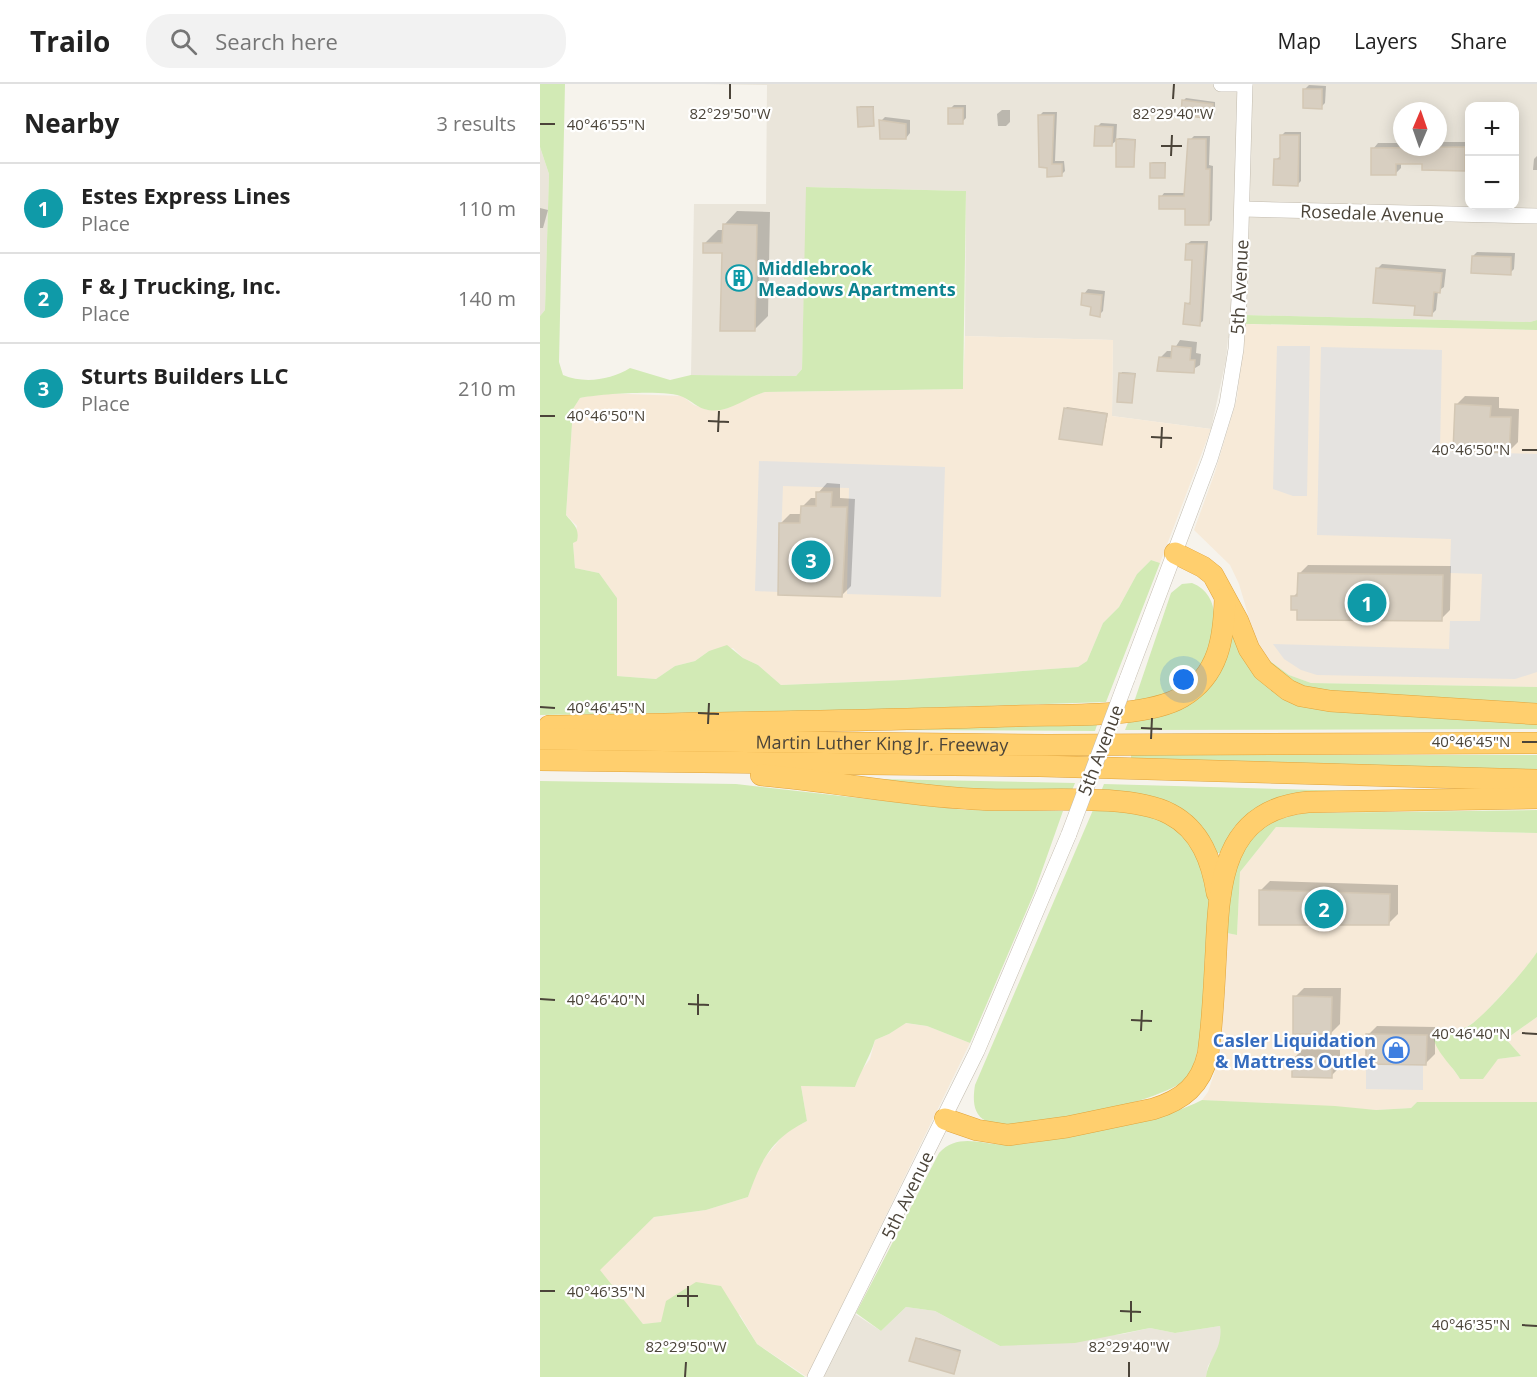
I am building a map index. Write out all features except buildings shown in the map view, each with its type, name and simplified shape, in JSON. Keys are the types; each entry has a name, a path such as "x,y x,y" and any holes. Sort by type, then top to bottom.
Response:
{"highway":[{"path":"1175,553 1209,571 1218,581 1259,665 1278,684 1301,696 1330,701 1537,714"},
{"path":"540,726 954,718 1146,709 1182,697 1207,674 1222,642 1225,598"},
{"name":"Martin Luther King Jr. Freeway","path":"540,740 1024,745 1537,743"},
{"name":"Martin Luther King Jr. Freeway","path":"540,760 1040,766 1537,780"},
{"path":"540,770 745,774 975,800 1142,804 1172,815 1197,838 1209,860 1218,900"},
{"path":"945,1119 993,1134 1023,1134 1153,1109 1168,1105 1190,1091 1202,1074 1210,1043 1218,900 1226,865 1236,841 1260,818 1287,805 1308,802 1537,798"}],"street":[{"path":"1221,84 1245,84"},
{"name":"5th Avenue","path":"815,1377 945,1119 1007,985 1069,834 1216,444 1227,404 1236,349 1245,84"},
{"name":"Rosedale Avenue","path":"1242,209 1537,216"}],"shaded area":[{"path":"703,84 1537,84 1537,320 1530,322 1246,315 1244,338 1228,338 1226,360 1211,429 1112,416 1113,340 965,336 966,191 807,187 802,369 796,376 691,375 694,204 766,204 767,85"},
{"path":"540,147 549,174 545,310 540,316"},
{"path":"1245,324 1537,330 1537,687 1311,683 1289,675 1270,661 1257,645 1239,584 1230,565 1194,530 1215,472 1237,398"},
{"path":"965,336 1113,340 1112,416 1211,429 1160,563 1151,560 1137,574 1119,607 1103,623 1087,661 1078,667 903,680 781,685 758,665 743,658 733,648 709,651 695,661 675,666 656,679 617,676 617,598 599,573 575,568 573,543 577,526 566,515 573,409 580,398 600,393 682,396 694,405 708,410 726,409 750,396 765,392 963,389"},
{"path":"1277,346 1310,346 1307,496 1293,496 1273,489"},
{"path":"1321,347 1442,350 1440,451 1537,454 1537,672 1515,679 1317,675 1301,670 1284,659 1273,644 1449,649 1450,621 1480,621 1482,574 1450,573 1451,539 1317,535"},
{"path":"759,461 945,467 941,597 847,594 849,488 783,486 779,592 755,591"},
{"path":"1276,827 1537,833 1537,952 1530,964 1480,1018 1465,1028 1435,1029 1439,1049 1460,1079 1486,1072 1498,1059 1521,1056 1506,1039 1537,1017 1537,1102 1417,1102 1411,1108 1376,1110 1202,1100 1208,1092 1220,1056 1227,933 1237,935 1240,872"},
{"path":"905,1023 927,1026 970,1043 807,1377 757,1344 740,1315 643,1324 599,1270 654,1217 706,1210 748,1197 759,1165 786,1132 807,1121 801,1086 855,1087 861,1071 870,1059 875,1040"},
{"path":"1366,1064 1423,1065 1423,1090 1366,1089"},
{"path":"843,1306 881,1331 906,1307 935,1311 1000,1346 1123,1334 1150,1328 1175,1333 1220,1326 1221,1337 1219,1348 1208,1366 1206,1377 807,1377"}],"green space":[{"path":"540,84 565,84 559,362 563,375 571,378 588,380 606,378 630,368 670,380 691,375 796,376 802,369 806,187 966,191 963,389 765,392 723,410 715,411 701,408 683,397 663,393 580,398 573,409 566,515 578,533 577,541 573,543 575,568 599,573 617,598 617,676 656,679 675,666 695,661 709,651 727,645 743,658 758,665 781,685 903,680 1078,667 1087,661 1103,623 1119,607 1137,574 1151,560 1160,563 1106,702 865,710 540,715 540,316 545,310 549,174 540,147"},
{"path":"1245,315 1530,322 1537,320 1537,330 1245,324"},
{"path":"1192,583 1209,597 1215,617 1212,640 1205,661 1191,677 1174,690 1134,702 1171,593 1182,584"},
{"path":"1231,631 1266,684 1537,721 1537,729 1125,730 1129,720 1174,709"},
{"path":"1270,661 1289,675 1311,683 1537,687 1537,708 1302,690 1265,663"},
{"path":"1099,719 1095,731 892,730"},
{"path":"1131,755 1537,755 1537,770 1131,758"},
{"path":"877,779 1075,783 1071,793 978,791"},
{"path":"540,781 736,784 965,810 1063,811 1034,893 970,1043 927,1026 906,1023 875,1040 855,1087 801,1086 807,1121 784,1135 769,1152 748,1197 706,1210 654,1217 600,1270 643,1324 661,1322 666,1301 696,1282 721,1286 757,1344 805,1377 540,1377"},
{"path":"1104,784 1387,792 1311,794 1221,853 1217,853 1209,839 1100,794"},
{"path":"1093,810 1136,814 1164,822 1187,837 1200,858 1205,873 1209,905 1203,1017 1194,1063 1184,1080 1171,1089 1120,1106 1055,1120 1001,1124 986,1121 976,1110 975,1085"},
{"path":"1537,810 1537,833 1276,827 1240,872 1237,935 1227,933 1231,890 1241,854 1250,839 1263,828 1282,819 1306,813"},
{"path":"1537,952 1537,1017 1506,1039 1521,1056 1498,1059 1483,1079 1460,1079 1438,1049 1433,1036 1434,1029 1459,1029 1474,1022 1504,992"},
{"path":"1202,1100 1376,1110 1411,1108 1417,1102 1537,1102 1537,1377 1206,1377 1220,1341 1220,1326 1175,1333 1150,1328 1075,1343 1000,1346 935,1311 906,1307 881,1331 856,1313 939,1153 946,1147 962,1141 1004,1145 1043,1141 1144,1121 1188,1107"}],"place":[{"name":"Middlebrook Meadows Apartments","path":"739,278"},
{"name":"Sturts Builders LLC","path":"811,560"},
{"name":"Estes Express Lines","path":"1367,603"},
{"name":"F & J Trucking, Inc.","path":"1324,909"},
{"name":"Casler Liquidation & Mattress Outlet","path":"1396,1050"}]}
